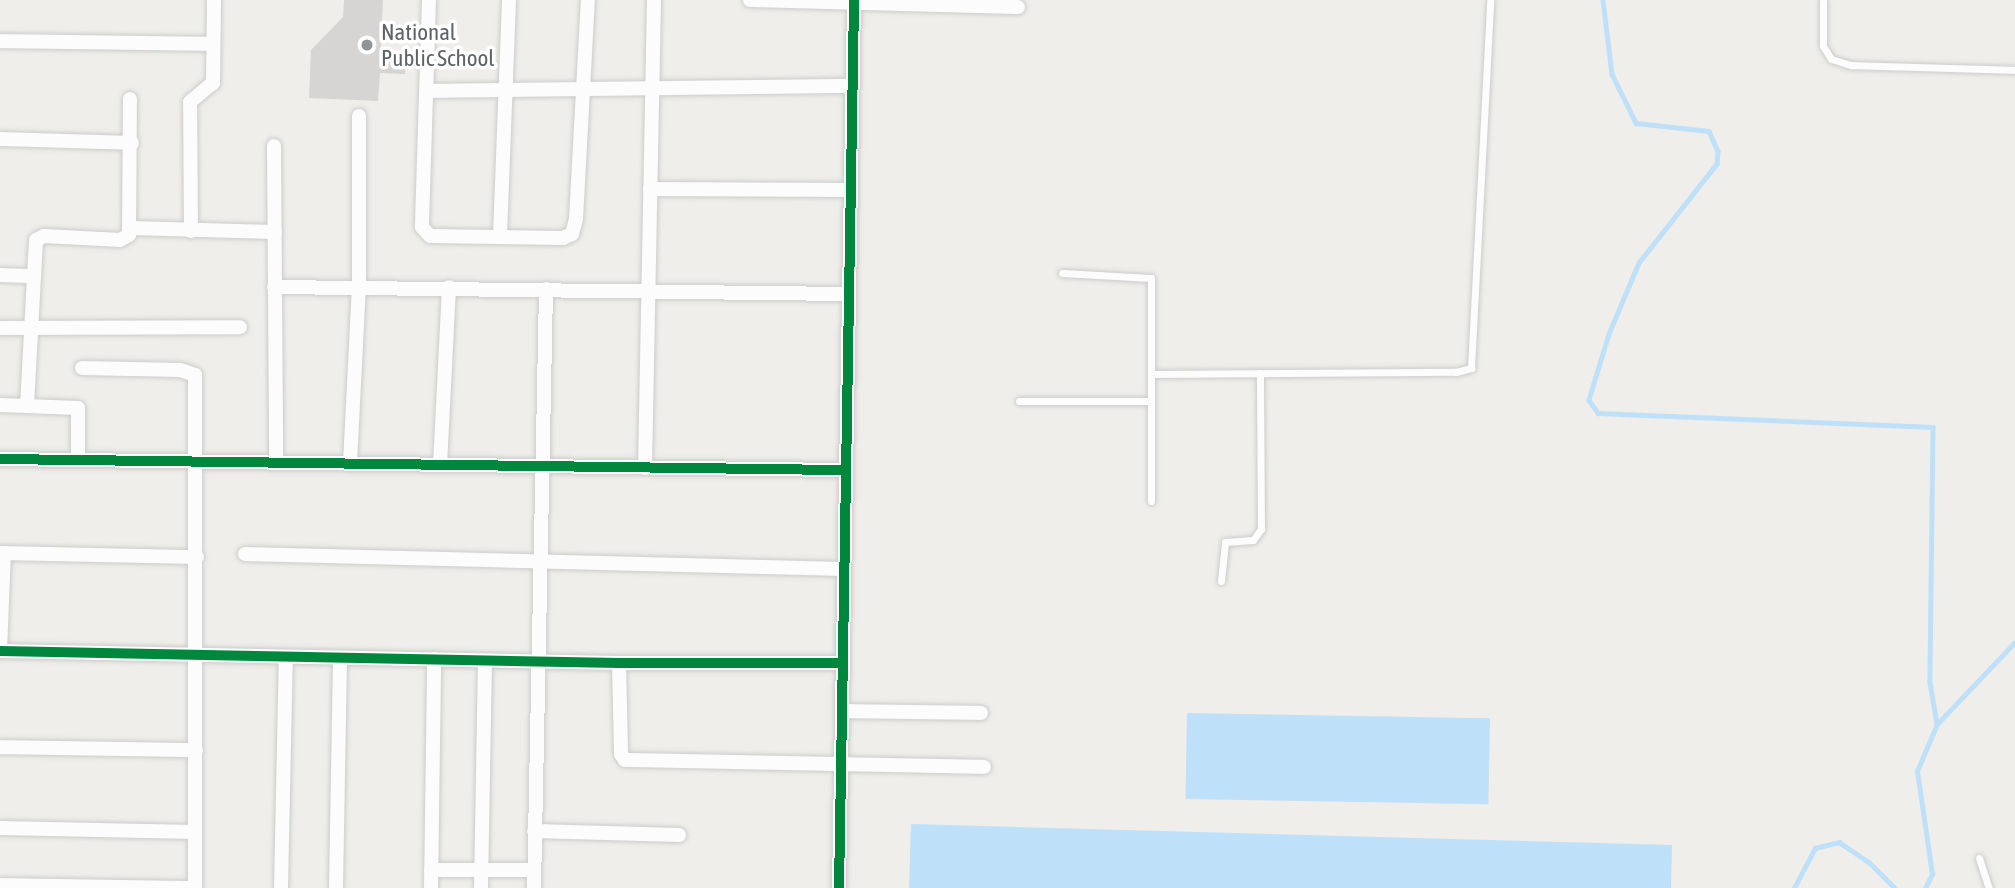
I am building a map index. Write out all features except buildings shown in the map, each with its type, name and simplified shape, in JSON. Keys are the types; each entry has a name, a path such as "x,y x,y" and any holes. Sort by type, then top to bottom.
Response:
{"street":[{"path":"191,231 190,102 196,93 212,87 214,0"},
{"path":"429,0 428,91 421,224 430,236 563,238 572,234 588,0"},
{"path":"499,235 509,0"},
{"path":"645,468 654,0"},
{"path":"750,0 1018,7"},
{"path":"839,888 854,2"},
{"path":"0,41 213,44"},
{"path":"428,91 651,91 852,86"},
{"path":"27,406 34,328 34,276 39,237 120,240 130,235 130,99"},
{"path":"350,463 359,286 359,116"},
{"path":"0,139 132,143"},
{"path":"274,146 275,463"},
{"path":"650,189 849,190"},
{"path":"130,228 275,232"},
{"path":"0,275 34,276"},
{"path":"274,287 449,287 848,294"},
{"path":"440,465 449,287"},
{"path":"534,888 541,466 547,289"},
{"path":"0,328 240,327"},
{"path":"0,885 195,888 195,375 191,372 82,368"},
{"path":"0,405 78,408 78,460"},
{"path":"0,459 845,470"},
{"path":"197,557 2,553 0,651 537,662 844,663"},
{"path":"244,554 844,569"},
{"path":"281,888 286,657"},
{"path":"336,888 340,658"},
{"path":"430,888 434,659"},
{"path":"481,888 485,661"},
{"path":"619,663 620,747 625,760 843,767 984,767"},
{"path":"843,711 981,713"},
{"path":"0,747 196,750"},
{"path":"0,828 195,832"},
{"path":"534,831 679,835"},
{"path":"431,870 534,870"}],"lane":[{"path":"1151,374 1456,372 1471,368 1490,0"},
{"path":"1823,0 1823,47 1831,59 1851,65 2015,70"},
{"path":"1062,273 1151,278 1151,501"},
{"path":"1221,581 1225,542 1253,540 1261,529 1260,373"},
{"path":"1019,401 1151,401"},
{"path":"1979,858 1989,888"}],"water":[{"path":"1187,713 1490,718 1488,804 1185,799"},
{"path":"911,824 1672,845 1671,888 909,888"}],"waterway":[{"path":"1603,0 1612,74 1636,123 1709,131 1718,151 1717,164 1639,263 1609,334 1589,400 1598,413 1933,427 1930,682 1937,724"},
{"path":"1925,888 1932,874 1917,771 1937,724 2015,642"},
{"path":"1794,888 1815,848 1839,842 1869,862 1895,888"}],"cycle path":[{"path":"839,888 854,0"},
{"path":"0,459 845,470"},
{"path":"0,651 619,663 843,663"}],"place":[{"name":"National Public School","path":"367,45"}]}
